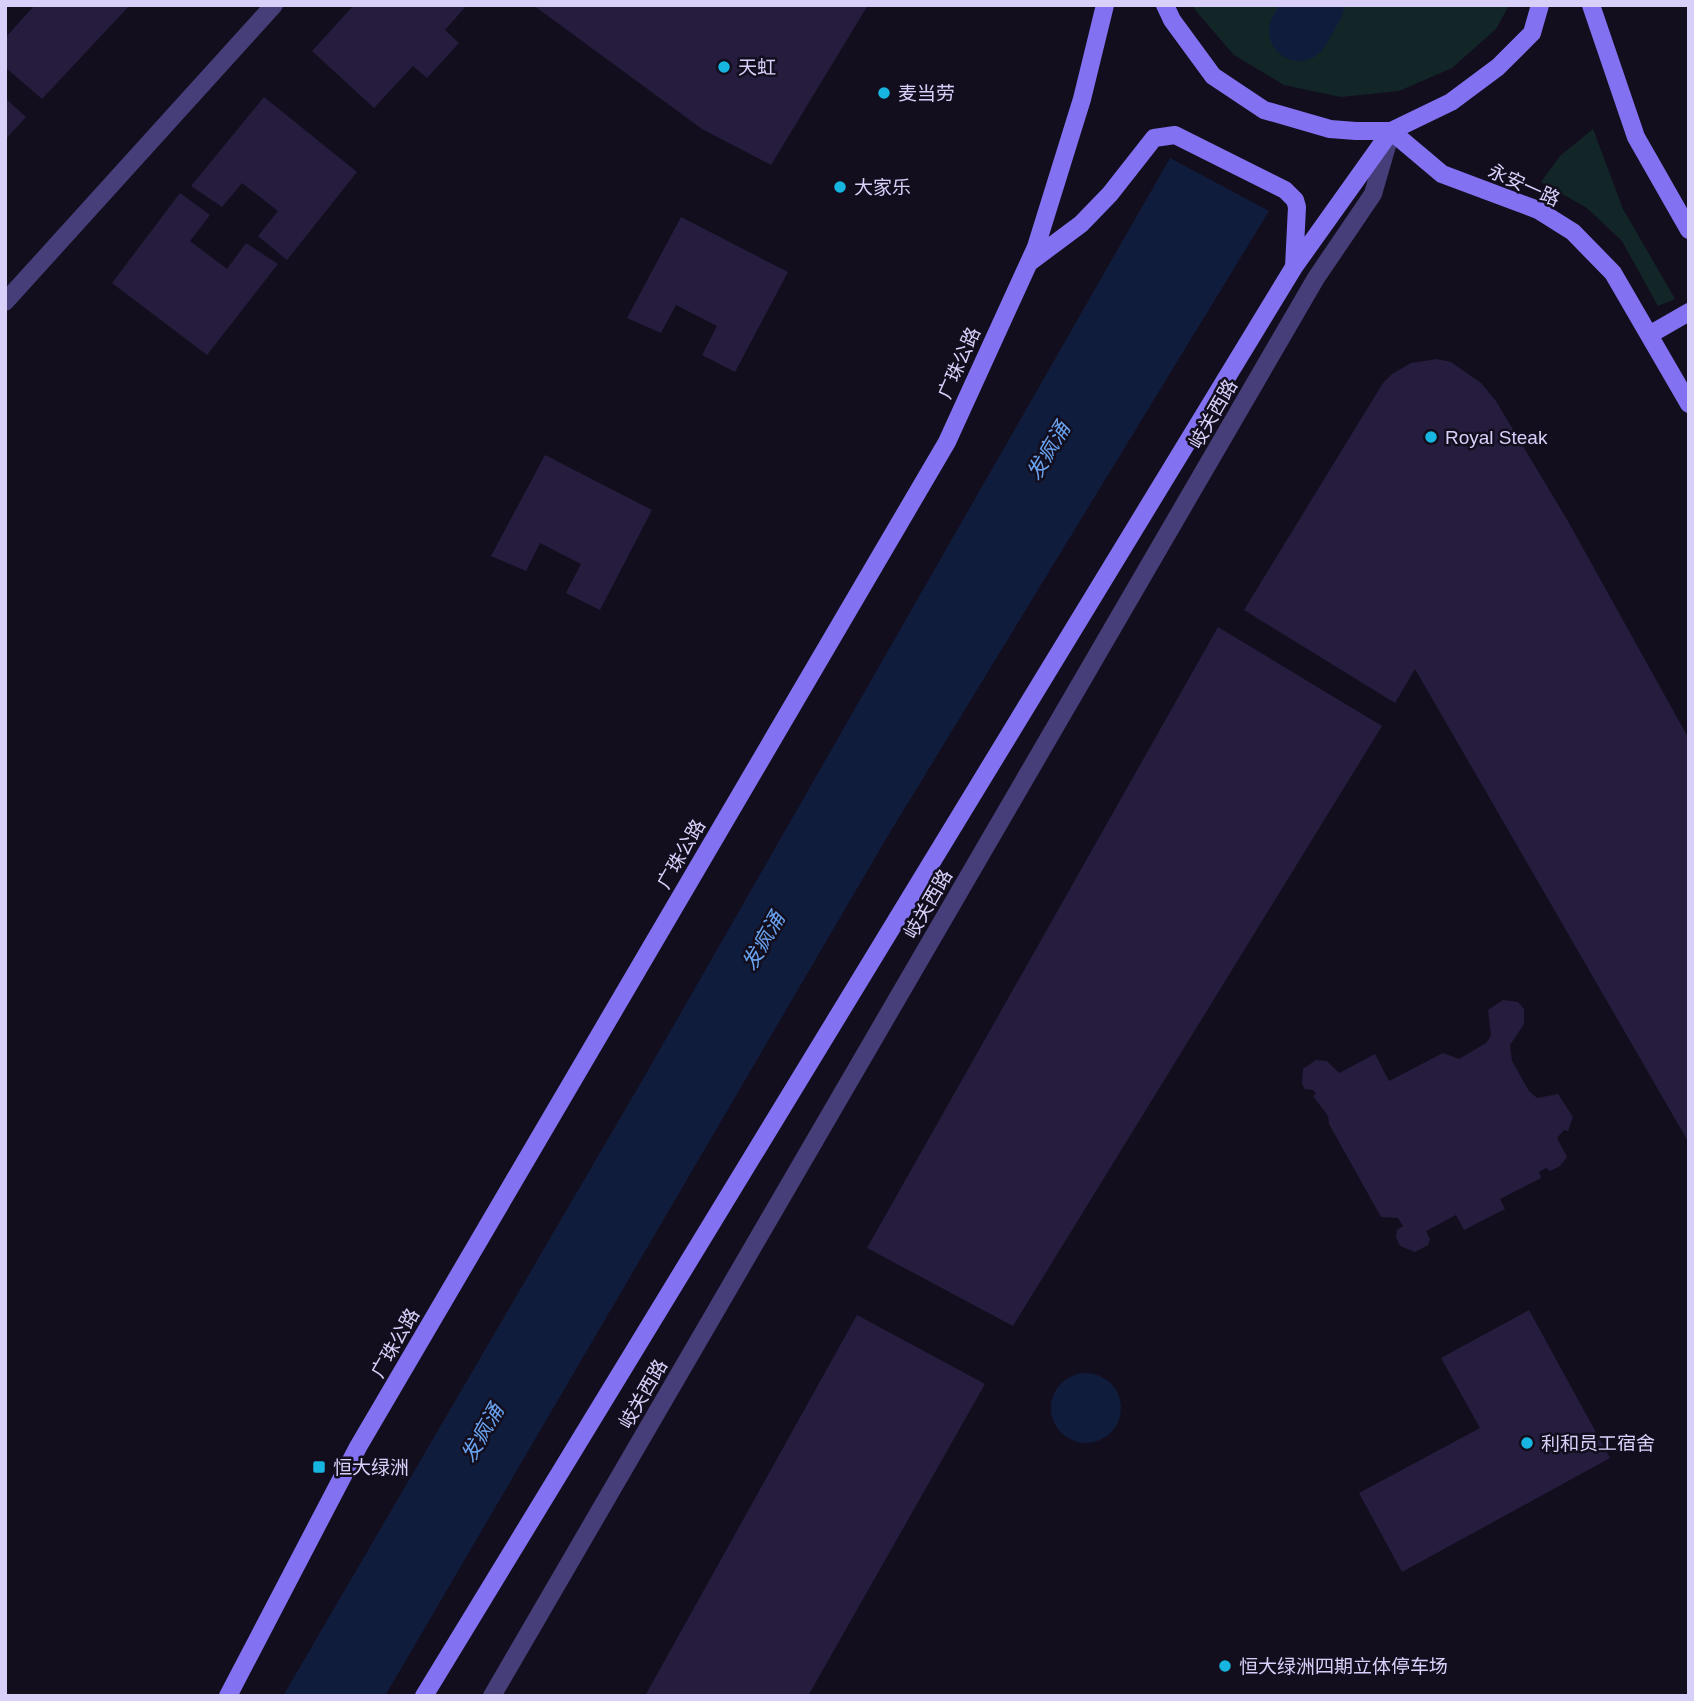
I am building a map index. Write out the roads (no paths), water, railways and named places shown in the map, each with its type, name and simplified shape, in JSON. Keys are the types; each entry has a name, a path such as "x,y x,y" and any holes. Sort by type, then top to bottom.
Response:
{"main road":[{"name":"广珠公路","path":"228,1696 358,1447 947,442 1035,247 1082,99 1105,5"},
{"path":"1165,5 1172,20 1213,76 1264,110 1330,129 1391,131 1451,102 1498,67 1532,33 1540,5"},
{"path":"1591,5 1636,137 1689,230"},
{"path":"424,1696 1294,267 1391,131"},
{"name":"永安一路","path":"1391,131 1442,174 1538,210 1573,232 1613,273 1689,404"},
{"path":"1028,263 1081,224 1110,194 1154,138 1175,135 1285,190 1295,200 1297,207 1294,267"},
{"path":"1649,335 1689,312"}],"street":[{"path":"5,302 274,5"},
{"name":"岐关西路","path":"492,1696 1316,278 1373,194 1391,131"}],"water":[{"name":"发疯涌","path":"1170,158 1269,211 886,839 385,1696 283,1696 643,1079"},
{"path":"1086,1373 1111,1383 1121,1408 1111,1433 1086,1443 1061,1433 1051,1408 1061,1383"}],"waterway":[{"path":"1299,31 1314,5"}],"place":[{"name":"天虹","path":"724,67"},
{"name":"麦当劳","path":"884,93"},
{"name":"大家乐","path":"840,187"},
{"name":"Royal Steak","path":"1431,437"},
{"name":"利和员工宿舍","path":"1527,1443"},
{"name":"恒大绿洲","path":"319,1467"},
{"name":"恒大绿洲四期立体停车场","path":"1225,1666"}]}
